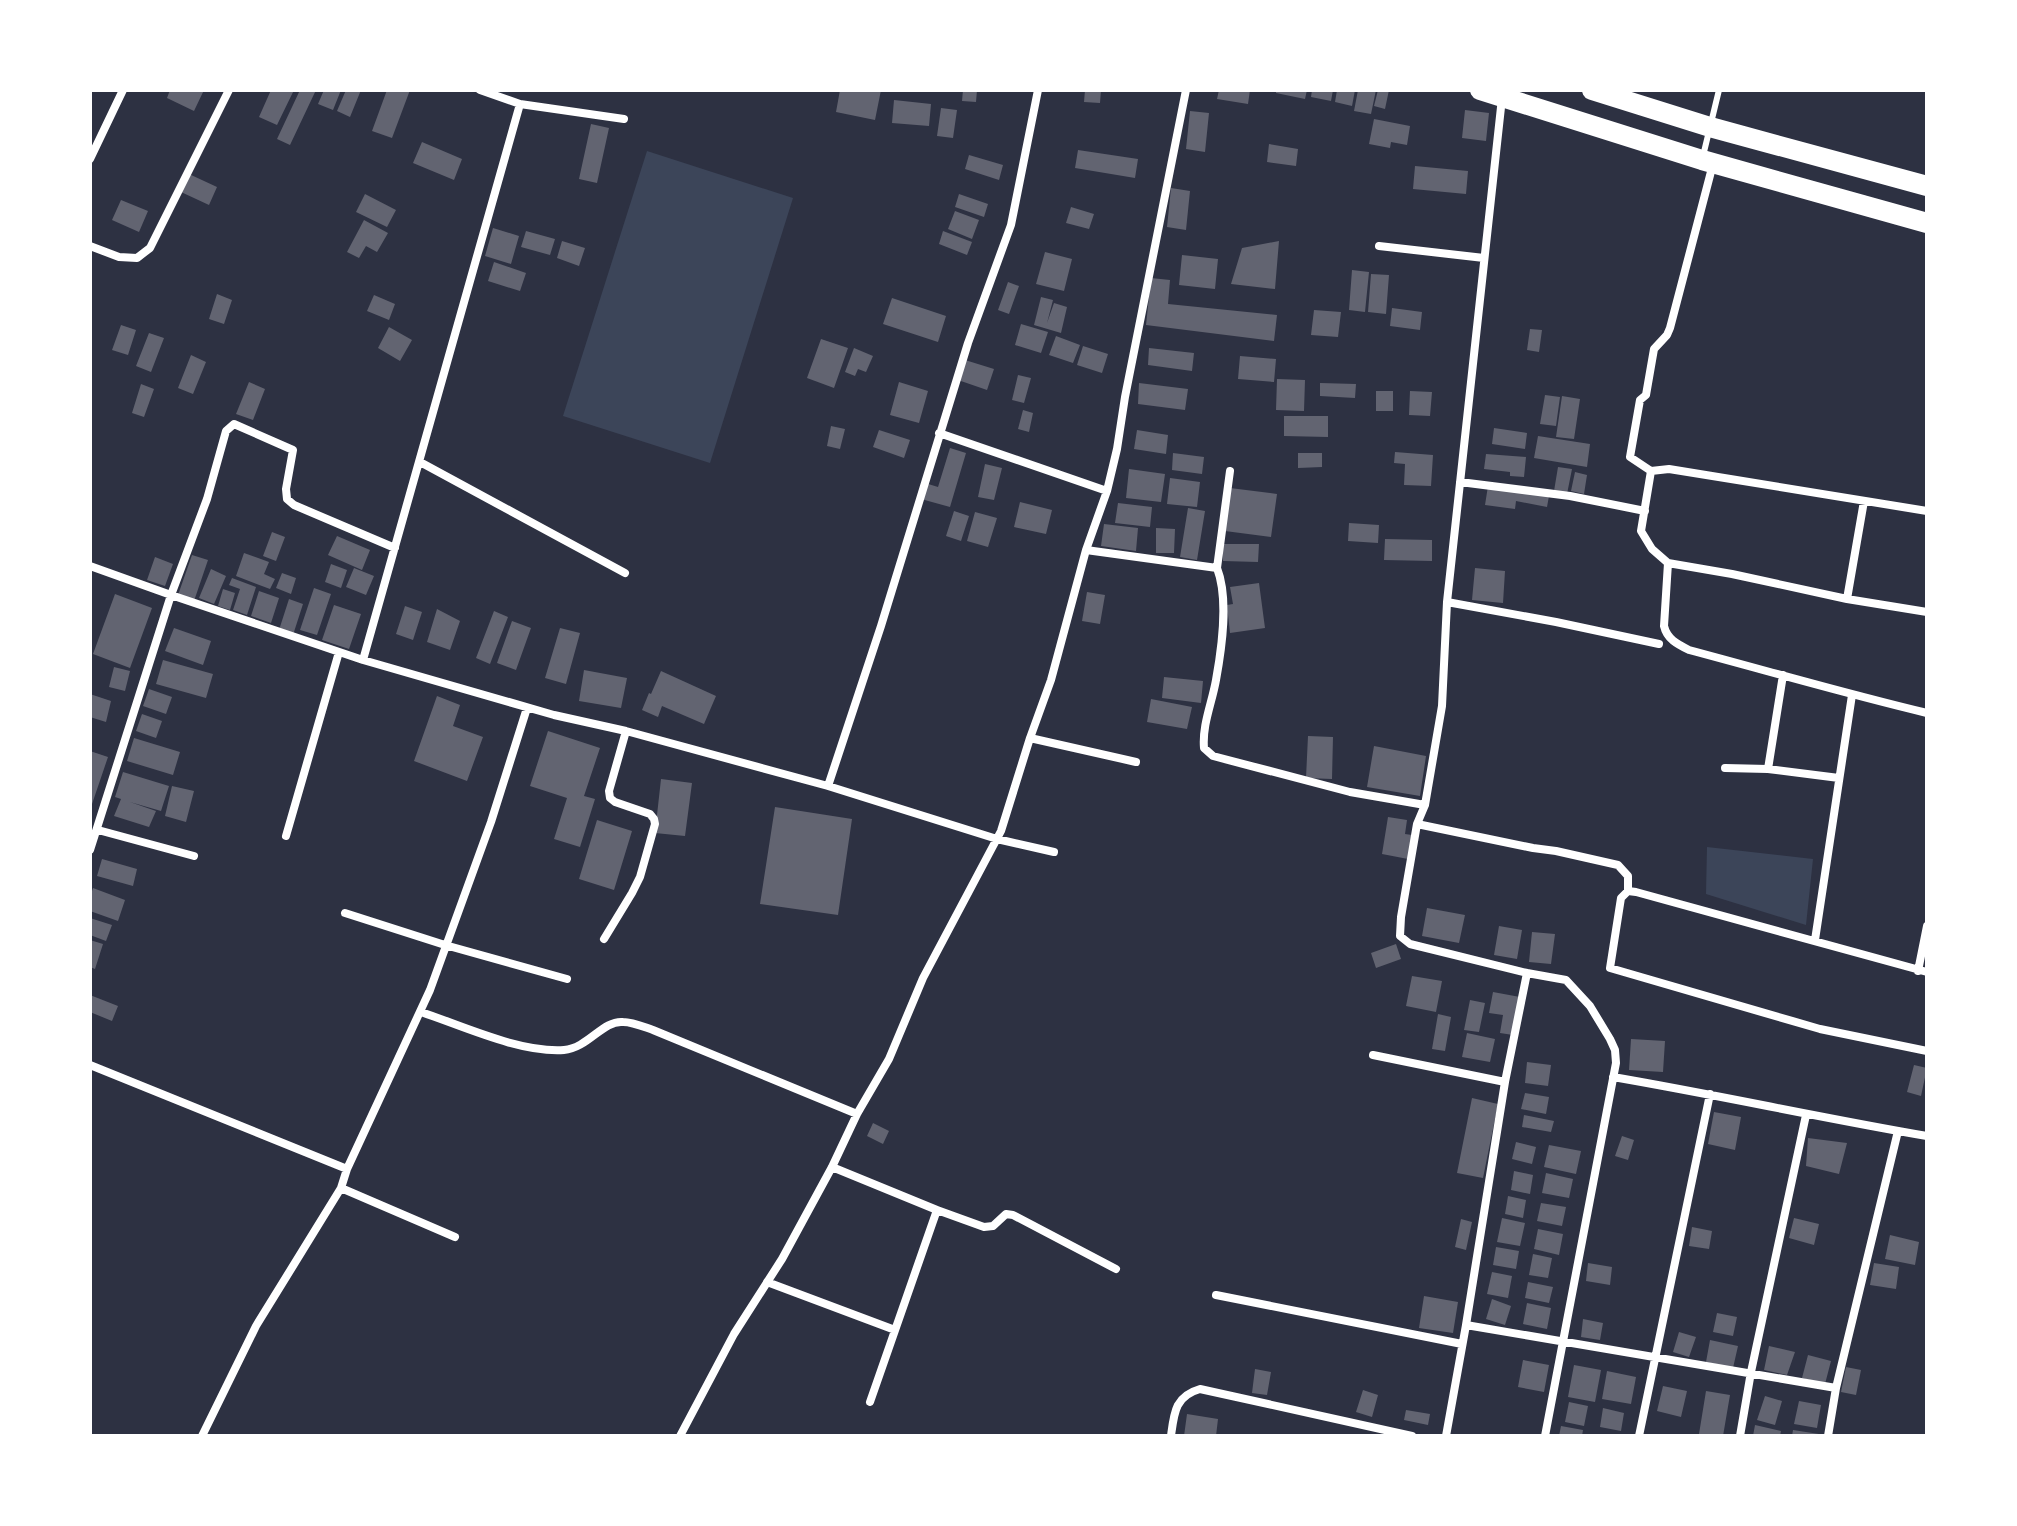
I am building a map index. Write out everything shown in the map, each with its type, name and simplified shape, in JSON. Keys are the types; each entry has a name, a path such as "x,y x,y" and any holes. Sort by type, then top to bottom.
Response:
{"highway":[{"path":"1480,90 1707,162 1927,223"},
{"path":"1592,90 1710,127 1927,186"}],"street":[{"path":"90,159 123,90"},
{"path":"90,246 119,257 137,258 150,248 229,90"},
{"path":"480,90 520,104 624,119"},
{"path":"828,786 886,611 968,343 1011,225 1038,90"},
{"path":"680,1436 734,1334 782,1259 889,1059 923,978 999,835 1009,809 1051,680 1086,550 1107,491 1186,90"},
{"path":"1502,97 1447,602 1442,706 1425,805 1417,824 1400,936 1410,944 1566,980 1590,1006 1615,1050 1616,1063 1545,1436"},
{"path":"363,660 520,104"},
{"path":"1707,162 1670,328 1654,349 1646,395 1640,400 1630,457 1651,471 1669,469 1927,511"},
{"path":"1379,246 1484,258"},
{"path":"90,850 171,595 207,499 226,431 234,424 293,450 287,499 294,505 395,548"},
{"path":"939,433 1107,491"},
{"path":"420,462 625,573"},
{"path":"1230,471 1217,568 1224,594 1221,640 1216,680 1203,736 1204,748 1213,756 1329,787 1425,805"},
{"path":"1651,471 1641,531 1652,549 1668,563 1927,612"},
{"path":"1460,482 1570,496 1645,511"},
{"path":"1847,599 1864,501"},
{"path":"1086,550 1217,568"},
{"path":"1668,563 1664,626 1666,634 1677,644 1689,650 1852,695 1927,713"},
{"path":"90,566 363,660 527,708 626,731 828,786 1054,852"},
{"path":"1447,602 1659,644"},
{"path":"286,836 339,652"},
{"path":"1768,769 1783,675"},
{"path":"1815,940 1852,695"},
{"path":"202,1436 256,1326 341,1188 347,1169 421,1012 491,822 527,708"},
{"path":"604,939 640,877 655,824 650,814 610,798 609,791 626,731"},
{"path":"1030,738 1136,762"},
{"path":"1725,768 1768,769 1839,778"},
{"path":"1417,824 1618,865 1628,876 1628,891 1621,898 1610,968 1820,1029 1927,1051"},
{"path":"98,830 194,856"},
{"path":"1628,891 1922,971 1927,926"},
{"path":"345,913 567,979"},
{"path":"1446,1436 1505,1082 1527,973"},
{"path":"421,1012 518,1045 549,1050 567,1050 583,1045 603,1029 621,1021 653,1030 857,1114"},
{"path":"1373,1055 1505,1082"},
{"path":"90,1065 347,1169"},
{"path":"1613,1077 1927,1136"},
{"path":"1639,1436 1710,1094"},
{"path":"1740,1436 1806,1115"},
{"path":"1828,1436 1836,1388 1898,1131"},
{"path":"832,1167 984,1227 993,1226 1006,1214 1013,1215 1116,1269"},
{"path":"341,1188 455,1237"},
{"path":"870,1402 937,1210"},
{"path":"767,1282 895,1330"},
{"path":"1216,1295 1462,1344"},
{"path":"1466,1325 1836,1388"},
{"path":"1171,1436 1178,1403 1188,1392 1200,1389 1412,1436"}],"lane":[{"path":"1707,162 1710,127 1719,90"}],"shaded area":[{"path":"647,151 793,198 710,463 563,416"},
{"path":"1707,847 1813,859 1806,925 1706,894"}],"building":[{"path":"170,90 204,90 194,111 167,98"},
{"path":"271,90 294,90 277,125 259,117"},
{"path":"300,90 316,90 290,145 277,139"},
{"path":"324,90 341,90 333,110 318,104"},
{"path":"346,90 361,90 350,117 337,111"},
{"path":"387,90 410,90 392,138 372,131"},
{"path":"840,90 881,90 875,120 836,112"},
{"path":"963,90 977,90 976,102 962,101"},
{"path":"1085,90 1101,90 1100,103 1084,102"},
{"path":"1219,90 1250,90 1248,104 1217,99"},
{"path":"1276,90 1307,90 1305,99 1276,93"},
{"path":"1312,90 1333,90 1331,101 1311,97"},
{"path":"1337,90 1355,90 1352,106 1335,102"},
{"path":"1358,90 1376,90 1371,114 1354,111"},
{"path":"1378,90 1389,90 1385,109 1374,106"},
{"path":"894,100 931,104 929,126 892,123"},
{"path":"941,108 957,110 953,138 937,136"},
{"path":"1465,110 1489,113 1486,141 1462,138"},
{"path":"1190,111 1209,113 1205,152 1186,149"},
{"path":"1374,119 1410,126 1407,145 1391,142 1390,148 1369,144"},
{"path":"591,124 609,128 597,183 579,179"},
{"path":"422,142 462,159 454,180 413,163"},
{"path":"1269,144 1298,149 1296,166 1267,162"},
{"path":"1078,150 1138,159 1135,178 1075,168"},
{"path":"969,155 1003,165 999,180 965,169"},
{"path":"1415,166 1468,171 1466,194 1413,189"},
{"path":"189,174 217,187 209,205 181,192"},
{"path":"1171,188 1190,191 1186,230 1167,227"},
{"path":"365,194 396,210 387,227 356,212"},
{"path":"959,194 988,204 984,217 955,207"},
{"path":"121,200 148,211 139,232 112,220"},
{"path":"1071,207 1094,214 1089,229 1066,223"},
{"path":"955,211 979,220 972,239 948,229"},
{"path":"364,220 388,233 377,252 366,246 359,258 347,252"},
{"path":"493,228 519,236 511,264 485,256"},
{"path":"526,231 555,239 550,255 521,247"},
{"path":"943,231 972,242 967,255 939,244"},
{"path":"562,241 585,248 579,266 557,258"},
{"path":"1279,241 1275,289 1231,284 1242,248"},
{"path":"1045,252 1072,259 1064,291 1036,284"},
{"path":"1182,255 1218,259 1215,289 1179,285"},
{"path":"494,262 526,273 520,291 488,281"},
{"path":"1352,270 1369,272 1365,312 1349,310"},
{"path":"1371,274 1389,275 1386,314 1368,312"},
{"path":"1151,278 1170,280 1168,304 1277,315 1274,341 1146,325"},
{"path":"1008,282 1019,286 1009,314 998,310"},
{"path":"217,294 232,300 224,324 209,319"},
{"path":"374,295 395,304 389,320 367,311"},
{"path":"1041,297 1053,300 1047,323 1054,303 1067,307 1061,333 1034,325"},
{"path":"892,298 946,316 938,342 883,324"},
{"path":"1392,308 1422,312 1420,330 1390,326"},
{"path":"1314,310 1341,312 1338,337 1311,335"},
{"path":"1021,324 1048,332 1041,353 1015,345"},
{"path":"121,325 136,330 128,355 112,350"},
{"path":"389,327 412,340 400,361 378,348"},
{"path":"1530,329 1542,330 1539,352 1527,350"},
{"path":"149,333 164,338 151,372 136,366"},
{"path":"1056,336 1080,345 1073,363 1049,355"},
{"path":"821,339 848,348 834,388 807,378"},
{"path":"1083,346 1108,354 1102,373 1077,365"},
{"path":"854,348 873,356 866,372 858,369 855,376 845,372"},
{"path":"1149,348 1194,353 1192,371 1148,365"},
{"path":"191,355 206,362 193,394 178,388"},
{"path":"1240,356 1276,359 1274,382 1238,379"},
{"path":"965,360 994,369 987,390 958,380"},
{"path":"1018,375 1031,378 1024,403 1012,400"},
{"path":"1277,379 1305,380 1304,411 1276,410"},
{"path":"249,382 265,389 253,420 236,414"},
{"path":"899,382 928,391 919,423 890,415"},
{"path":"1139,383 1188,389 1185,410 1138,404"},
{"path":"1320,383 1356,384 1355,398 1320,396"},
{"path":"141,384 154,389 144,417 132,413"},
{"path":"1376,391 1393,391 1393,411 1376,411"},
{"path":"1410,391 1432,392 1430,416 1409,415"},
{"path":"1545,395 1560,397 1556,426 1540,424"},
{"path":"1562,396 1580,399 1574,439 1556,437"},
{"path":"1023,410 1033,413 1029,432 1018,429"},
{"path":"1284,416 1328,416 1328,437 1284,436"},
{"path":"831,426 845,429 840,449 827,446"},
{"path":"1494,428 1527,433 1525,449 1492,444"},
{"path":"879,430 910,440 904,458 873,447"},
{"path":"1137,430 1168,435 1166,454 1134,449"},
{"path":"1538,436 1590,444 1587,467 1534,458"},
{"path":"950,448 966,453 950,507 921,499 925,483 938,487"},
{"path":"1395,452 1433,455 1431,486 1404,485 1405,464 1394,463"},
{"path":"1173,453 1204,457 1202,474 1172,470"},
{"path":"1298,453 1322,453 1322,467 1298,468"},
{"path":"1486,454 1526,457 1524,477 1484,469"},
{"path":"985,464 1002,468 994,500 978,497"},
{"path":"1558,467 1572,469 1567,494 1554,491"},
{"path":"1129,469 1165,474 1161,502 1126,498"},
{"path":"1575,472 1587,475 1584,494 1571,491"},
{"path":"1170,478 1200,482 1197,507 1167,504"},
{"path":"1488,486 1549,496 1547,507 1516,501 1515,509 1485,505"},
{"path":"1230,488 1277,494 1271,537 1225,531"},
{"path":"1020,502 1052,510 1046,534 1014,527"},
{"path":"1118,503 1152,507 1150,527 1115,523"},
{"path":"1188,508 1205,511 1197,560 1180,557"},
{"path":"954,511 969,516 961,541 946,536"},
{"path":"975,512 997,518 988,547 967,541"},
{"path":"1349,523 1379,525 1378,543 1348,541"},
{"path":"1104,524 1138,528 1136,551 1101,546"},
{"path":"1156,528 1175,529 1174,553 1156,553"},
{"path":"272,532 285,537 276,561 263,556"},
{"path":"337,536 370,550 362,570 328,555"},
{"path":"1385,539 1432,540 1432,561 1384,560"},
{"path":"1223,544 1259,544 1258,562 1223,561"},
{"path":"244,553 269,562 264,574 275,579 270,589 236,576"},
{"path":"192,555 208,560 194,601 178,595"},
{"path":"155,557 173,564 165,586 147,580"},
{"path":"331,564 347,570 341,588 325,582"},
{"path":"354,568 374,576 366,595 346,587"},
{"path":"1475,568 1505,571 1503,603 1472,600"},
{"path":"211,569 226,576 214,604 199,598"},
{"path":"282,573 296,578 291,594 276,588"},
{"path":"232,578 256,587 247,615 233,610 240,589 229,585"},
{"path":"1259,583 1265,628 1230,633 1227,605 1233,604 1230,587"},
{"path":"314,588 331,594 317,635 300,630"},
{"path":"223,589 235,593 230,610 218,606"},
{"path":"259,591 279,598 271,623 251,616"},
{"path":"1087,592 1105,595 1100,624 1082,621"},
{"path":"115,594 152,608 130,668 93,654"},
{"path":"289,599 303,604 293,635 279,630"},
{"path":"334,605 361,614 349,649 322,640"},
{"path":"405,606 422,612 413,640 396,634"},
{"path":"437,609 460,621 450,650 427,642"},
{"path":"494,611 508,617 490,664 476,658"},
{"path":"512,621 531,628 516,670 497,663"},
{"path":"174,628 211,641 203,665 165,651"},
{"path":"560,628 580,633 566,684 545,678"},
{"path":"163,660 213,674 206,698 156,684"},
{"path":"114,667 130,671 125,691 109,687"},
{"path":"584,670 627,678 621,708 579,701"},
{"path":"661,671 716,696 704,724 662,706 658,717 642,710"},
{"path":"1164,677 1203,681 1201,703 1162,698"},
{"path":"149,689 172,697 166,714 143,706"},
{"path":"90,694 111,701 106,722 90,717"},
{"path":"437,696 460,705 453,726 483,737 467,781 414,761"},
{"path":"1151,699 1192,707 1187,729 1147,722"},
{"path":"142,714 162,721 156,738 136,731"},
{"path":"548,731 600,748 584,796 595,799 580,847 554,839 567,798 530,786"},
{"path":"1308,736 1333,737 1332,779 1306,778"},
{"path":"134,738 180,752 173,775 127,761"},
{"path":"1374,746 1426,756 1420,796 1367,787"},
{"path":"90,751 108,757 91,807 90,807"},
{"path":"123,772 169,786 161,811 130,802 156,811 149,827 114,816 121,799 115,797"},
{"path":"661,779 692,783 685,836 655,833"},
{"path":"172,786 194,791 186,822 165,816"},
{"path":"775,807 852,819 838,915 760,904"},
{"path":"1388,817 1407,820 1405,834 1412,835 1408,859 1382,854"},
{"path":"597,820 632,831 614,890 579,879"},
{"path":"102,859 137,869 133,886 97,876"},
{"path":"93,888 125,900 118,921 90,911"},
{"path":"1427,908 1465,915 1459,943 1422,936"},
{"path":"90,918 112,925 106,941 90,935"},
{"path":"1499,926 1522,930 1517,959 1494,955"},
{"path":"1532,932 1555,934 1551,964 1529,962"},
{"path":"90,940 103,944 95,969 90,967"},
{"path":"1396,944 1401,959 1376,968 1371,953"},
{"path":"1412,976 1442,981 1436,1012 1406,1006"},
{"path":"1493,992 1520,997 1513,1035 1500,1033 1503,1015 1489,1013"},
{"path":"90,995 118,1006 112,1021 90,1012"},
{"path":"1470,1000 1485,1003 1479,1032 1464,1030"},
{"path":"1438,1014 1451,1017 1445,1051 1432,1049"},
{"path":"1467,1033 1495,1039 1490,1062 1462,1057"},
{"path":"1631,1039 1665,1041 1663,1072 1629,1070"},
{"path":"1527,1062 1551,1065 1548,1086 1525,1083"},
{"path":"1914,1065 1927,1068 1921,1096 1907,1092"},
{"path":"1525,1093 1549,1097 1546,1114 1521,1109"},
{"path":"1472,1098 1498,1104 1483,1178 1457,1173"},
{"path":"1714,1112 1741,1117 1735,1150 1708,1144"},
{"path":"1524,1115 1554,1121 1551,1132 1522,1127"},
{"path":"873,1123 889,1131 883,1144 867,1136"},
{"path":"1622,1136 1634,1140 1628,1160 1615,1156"},
{"path":"1808,1138 1847,1143 1839,1174 1806,1166"},
{"path":"1516,1142 1536,1147 1532,1164 1512,1159"},
{"path":"1549,1145 1581,1151 1576,1174 1544,1167"},
{"path":"1514,1171 1533,1175 1530,1194 1511,1190"},
{"path":"1546,1173 1573,1179 1569,1198 1542,1193"},
{"path":"1508,1196 1526,1200 1523,1218 1505,1214"},
{"path":"1541,1203 1566,1207 1562,1226 1537,1221"},
{"path":"1502,1218 1525,1223 1520,1246 1497,1242"},
{"path":"1794,1218 1819,1224 1814,1245 1789,1238"},
{"path":"1461,1219 1472,1222 1466,1250 1455,1247"},
{"path":"1692,1227 1712,1231 1709,1249 1689,1246"},
{"path":"1538,1229 1563,1234 1559,1255 1534,1249"},
{"path":"1890,1235 1919,1242 1915,1265 1885,1259"},
{"path":"1496,1247 1519,1251 1516,1269 1493,1265"},
{"path":"1533,1254 1552,1258 1548,1278 1529,1275"},
{"path":"1588,1263 1612,1267 1610,1285 1586,1281"},
{"path":"1874,1263 1899,1267 1896,1289 1870,1285"},
{"path":"1492,1272 1512,1276 1508,1298 1487,1294"},
{"path":"1528,1282 1553,1287 1549,1303 1525,1298"},
{"path":"1424,1296 1458,1302 1453,1333 1419,1328"},
{"path":"1492,1299 1511,1306 1505,1325 1486,1319"},
{"path":"1527,1303 1551,1308 1547,1329 1523,1324"},
{"path":"1717,1313 1737,1317 1733,1336 1713,1332"},
{"path":"1583,1319 1603,1323 1600,1340 1581,1337"},
{"path":"1679,1332 1696,1337 1689,1357 1673,1352"},
{"path":"1710,1340 1738,1346 1733,1368 1706,1362"},
{"path":"1769,1346 1795,1352 1787,1375 1764,1370"},
{"path":"1808,1355 1831,1361 1825,1384 1802,1378"},
{"path":"1523,1360 1549,1365 1544,1392 1518,1387"},
{"path":"1574,1365 1601,1370 1595,1402 1568,1397"},
{"path":"1846,1367 1861,1370 1856,1395 1841,1392"},
{"path":"1255,1369 1271,1372 1267,1395 1252,1393"},
{"path":"1607,1371 1636,1377 1631,1404 1602,1399"},
{"path":"1663,1386 1687,1391 1681,1417 1657,1411"},
{"path":"1363,1390 1378,1395 1372,1417 1356,1412"},
{"path":"1706,1391 1730,1395 1723,1436 1699,1434"},
{"path":"1765,1396 1782,1401 1775,1425 1757,1420"},
{"path":"1799,1401 1821,1405 1817,1428 1794,1424"},
{"path":"1569,1402 1588,1406 1584,1426 1565,1422"},
{"path":"1603,1408 1624,1413 1621,1431 1600,1427"},
{"path":"1406,1410 1430,1414 1428,1425 1404,1420"},
{"path":"1187,1414 1218,1419 1216,1436 1184,1436"},
{"path":"1755,1425 1781,1431 1780,1436 1753,1436"},
{"path":"1561,1426 1583,1430 1582,1436 1559,1436"},
{"path":"1793,1430 1819,1434 1819,1436 1792,1436"}]}
